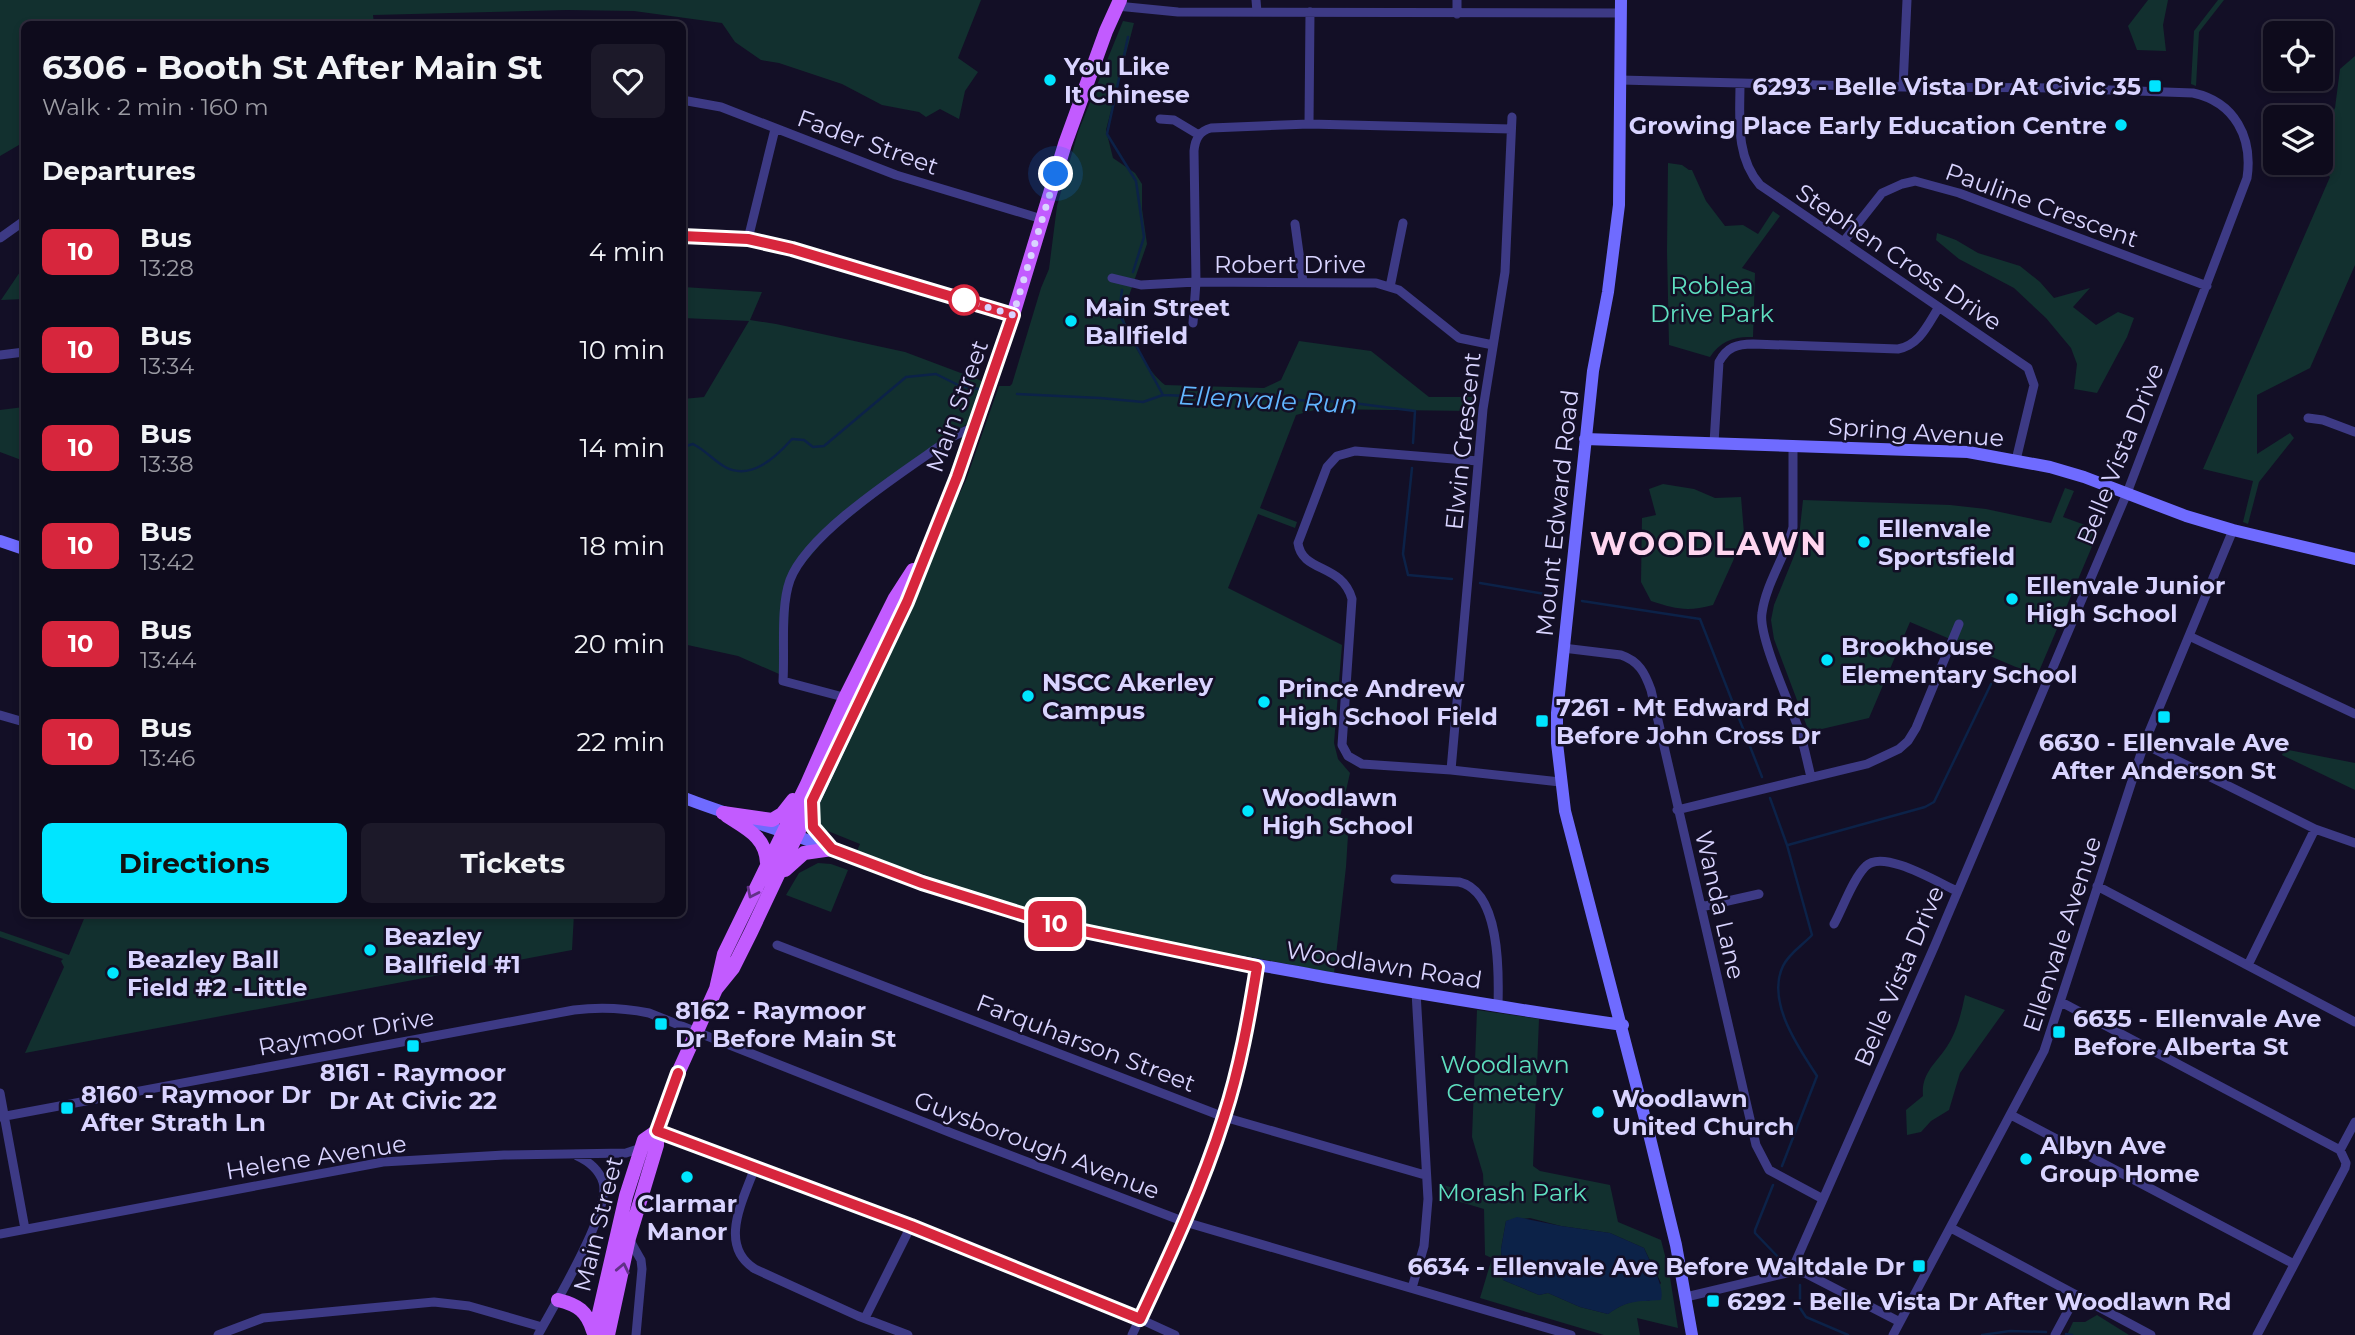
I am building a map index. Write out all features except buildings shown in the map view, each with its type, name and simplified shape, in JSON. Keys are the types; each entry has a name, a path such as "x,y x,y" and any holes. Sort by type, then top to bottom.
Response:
{"main road":[{"name":"Main Street","path":"599,1335 657,1145 657,1131 716,989 723,954 766,863 812,801 895,598 927,548 975,426 1080,102 1119,3"},
{"name":"Main Street","path":"716,989 733,968 777,878 807,784 852,700"},
{"path":"723,813 772,820 782,814 807,784"},
{"path":"812,801 813,827 832,849"},
{"path":"723,813 759,839 765,849 766,863"},
{"path":"777,878 804,853 832,849"},
{"name":"Main Street","path":"599,1335 626,1196 644,1140 657,1131"},
{"path":"558,1300 572,1303 583,1310 599,1335"}],"street":[{"path":"1256,0 1257,12"},
{"path":"1457,0 1457,14"},
{"path":"1903,87 1907,0"},
{"path":"1119,3 1178,12 1457,14 1621,7"},
{"name":"Mount Edward Road","path":"1621,7 1620,172 1616,238 1593,371 1557,713 1560,782 1565,811 1623,1025"},
{"path":"1309,124 1310,12"},
{"name":"Belle Vista Drive","path":"1620,80 2193,93 2213,101 2236,120 2247,144 2247,178 2127,493 1791,1272"},
{"name":"Stephen Cross Drive","path":"1740,83 1740,142 1743,156 1752,176 1770,194 2020,362 2031,373 2034,385 2016,460"},
{"name":"Fader Street","path":"686,101 721,107 896,175 1042,219"},
{"name":"Elwin Crescent","path":"1451,770 1483,409 1506,272 1512,117"},
{"path":"1160,119 1174,120 1199,135"},
{"path":"1193,323 1196,282 1194,152 1199,135 1211,128 1309,124 1511,128"},
{"path":"748,239 775,129"},
{"name":"Pauline Crescent","path":"1844,242 1882,193 1915,181 1939,186 2207,286"},
{"path":"0,238 21,223"},
{"path":"1390,286 1403,223"},
{"path":"1295,224 1303,282"},
{"path":"686,236 748,239 845,264 1013,315"},
{"name":"Robert Drive","path":"1112,278 1141,285 1196,282 1371,282 1390,286 1417,303 1459,338 1493,345"},
{"path":"1714,443 1719,362 1732,346 1753,344 1907,348 1921,336 1939,307"},
{"path":"0,355 21,352"},
{"path":"2308,418 2355,432"},
{"path":"852,700 783,681 790,579 809,551 839,520 954,436 975,426"},
{"name":"Spring Avenue","path":"1585,439 1947,450 2016,460 2084,477 2186,516 2233,530 2355,559"},
{"path":"1794,445 1793,527 1766,597 1761,619 1765,638 1800,733 1811,777"},
{"path":"1478,461 1355,451 1342,454 1327,467 1298,543 1301,554 1306,559 1344,581 1352,599 1342,740 1346,753 1362,764 1560,782"},
{"name":"Ellenvale Avenue","path":"1893,1335 2044,1051 2144,744 2233,530"},
{"path":"0,541 21,548"},
{"path":"1677,810 1867,764 1899,749 1916,728 1959,624"},
{"path":"2189,636 2355,714"},
{"name":"Wanda Lane","path":"1563,648 1621,655 1630,658 1643,671 1651,690 1759,1154 1769,1170 1776,1175 1823,1199"},
{"path":"0,715 21,721"},
{"path":"2144,744 2315,829 2355,843"},
{"name":"Woodlawn Road","path":"686,799 922,883 1050,923 1257,967 1623,1025"},
{"path":"2248,965 2315,829"},
{"path":"1834,924 1863,869 1872,861 1888,860 1957,891"},
{"path":"1395,879 1459,882 1468,884 1477,891 1482,898 1497,946 1498,1005"},
{"path":"2097,886 2355,1022"},
{"path":"1701,907 1759,894"},
{"name":"Farquharson Street","path":"777,945 1224,1117 1425,1175"},
{"path":"1132,1335 1185,1222 1224,1117 1238,1067 1257,967"},
{"path":"1412,1288 1426,1230 1428,1199 1416,992"},
{"path":"2061,1002 2340,1150 2346,1163 2345,1168 2256,1335"},
{"name":"Raymoor Drive","path":"3,1117 574,1010 635,1010 649,1013 696,1033"},
{"path":"1623,1025 1676,1245 1692,1335"},
{"name":"Guysborough Avenue","path":"696,1033 954,1135 1185,1222 1571,1335"},
{"path":"0,1093 25,1228"},
{"path":"2011,1115 2294,1264"},
{"path":"2340,1150 2355,1122"},
{"path":"657,1131 911,1226 1175,1335"},
{"name":"Helene Avenue","path":"0,1234 383,1162 504,1155 626,1153 641,1147"},
{"path":"218,1335 263,1318 434,1303 469,1306 540,1331 596,1222 603,1201 603,1183 600,1177 589,1163 576,1155"},
{"path":"755,1167 735,1227 735,1241 740,1256 755,1269 908,1335"},
{"path":"865,1318 911,1226"},
{"path":"1951,1228 2151,1335"},
{"path":"629,1238 641,1260 642,1269 636,1335"},
{"path":"1686,1297 1791,1272 1817,1278 1900,1322"},
{"path":"2055,1335 2076,1296"},
{"path":"1140,1319 1143,1335"}],"green space":[{"path":"0,0 981,0 958,58 978,72 965,91 959,119 940,109 926,117 919,112 882,105 842,84 779,63 761,60 735,42 722,23 634,11 373,15 374,21 21,21 21,144 0,156"},
{"path":"2148,0 2168,0 2163,25 2166,51 2137,50 2128,26"},
{"path":"2218,0 2224,0 2199,32 2196,86 2191,84 2194,31"},
{"path":"1123,21 1134,23 1106,130 1113,158 1135,173 1142,184 1147,244 1123,313 1133,342 1158,379 1165,385 1264,388 1281,380 1299,341 1371,351 1429,397 1472,397 1470,411 1318,409 1296,415 1260,508 1297,522 1295,528 1258,514 1228,588 1342,645 1334,743 1338,759 1350,773 1340,817 1349,819 1334,973 1256,958 1069,930 923,874 856,853 860,844 808,823 966,480 999,386 1012,384 1049,269 1057,206 1078,132"},
{"path":"2355,56 2355,265 2310,368 2257,395 2257,454 2290,433 2294,438 2259,482 2248,524 2243,522 2253,481 2203,469 2330,177 2328,175 2333,175 2333,112 2340,69"},
{"name":"Roblea Drive Park","path":"1668,163 1692,170 1706,201 1725,226 1743,225 1758,234 1773,211 1780,216 1742,268 1755,273 1753,337 1728,341 1718,347 1710,357 1669,345"},
{"path":"1937,233 1978,253 2020,266 2054,298 2090,288 2073,307 2096,325 2118,312 2134,318 2127,337 2097,393 2074,389 2077,364 2071,348 2046,318 2014,288 1959,259 1936,240"},
{"path":"21,270 21,299 1,300"},
{"path":"686,287 762,292 750,320 905,352 990,384 978,415 830,533 790,580 786,677 738,656 686,645 686,399 704,397 749,321 686,318"},
{"path":"21,407 21,460 0,452 0,410"},
{"path":"1663,484 1694,489 1715,498 1741,497 1744,533 1713,605 1682,609 1651,601 1641,582 1642,518 1656,515 1649,489"},
{"path":"2065,488 2074,491 2063,517 2099,530 2037,676 1910,622 1869,718 1809,732 1774,639 1771,620 1774,605 1798,546 1803,500 1950,505 1986,509 2051,523"},
{"path":"2284,749 2355,763 2355,790 2282,755"},
{"path":"818,863 848,870 831,912 786,895 799,873"},
{"path":"85,917 574,917 572,950 25,1053 64,967 61,961 63,959 0,937 0,931 69,955"},
{"path":"1965,995 2005,1010 1960,1073 1949,1110 1931,1121 1921,1132 1907,1135 1906,1110 1923,1096 1926,1075 1953,1036"},
{"path":"1477,1010 1539,1019 1533,1166 1540,1171 1610,1185 1618,1222 1661,1240 1678,1328 1637,1318 1640,1335 1604,1335 1480,1298 1492,1258 1485,1255 1484,1209 1440,1196 1439,1184 1484,1196 1483,1174 1472,1137","holes":["1530,1218 1561,1226 1610,1233 1644,1248 1661,1283 1649,1301 1627,1303 1608,1314 1580,1307 1548,1293 1539,1295 1503,1280 1501,1249 1506,1221"]},
{"path":"2097,1315 2129,1335 2067,1335 2073,1322 2085,1322"}],"water":[{"path":"1517,1217 1610,1233 1644,1248 1659,1281 1661,1300 1639,1301 1608,1314 1580,1307 1548,1293 1539,1295 1503,1280 1501,1249 1506,1221"}],"waterway":[{"name":"Ellenvale Run","path":"1128,37 1107,134 1136,181 1144,237 1133,272"},
{"name":"Ellenvale Run","path":"1122,290 1119,314 1163,395 1345,402 1415,411 1413,443"},
{"path":"686,446 693,444 725,467 744,471 762,465 792,439 804,440 813,447 824,446 906,377 936,374 960,386 979,389"},
{"path":"1017,394 1143,402 1163,395"},
{"name":"Ellenvale Run","path":"1412,468 1403,554 1408,575 1452,579"},
{"name":"Ellenvale Run","path":"1480,583 1557,596"},
{"name":"Ellenvale Run","path":"1582,601 1700,619 1762,777"},
{"path":"1788,845 1925,807 1934,802 1991,684"},
{"name":"Ellenvale Run","path":"1770,798 1787,845 1812,935 1792,953 1783,966 1778,994 1793,1038 1817,1076 1782,1166"},
{"name":"Ellenvale Run","path":"1773,1185 1755,1233 1779,1258"},
{"name":"Ellenvale Run","path":"1800,1285 1800,1308 1806,1317 1848,1335"},
{"name":"Ellenvale Run","path":"1982,1335 2010,1331 2046,1332"},
{"name":"Ellenvale Run","path":"2066,1334 2072,1335"}],"bus line":[{"name":"10","path":"678,1073 657,1131 911,1226 1140,1319 1209,1163 1238,1067 1257,967 1072,928 1012,912 922,883 832,849 816,832 813,827 812,801 907,602 957,477 1013,315 792,249 748,239 686,236"}],"place":[{"name":"You Like It Chinese","path":"1050,80"},
{"name":"6293 - Belle Vista Dr At Civic 35","path":"2155,86"},
{"name":"Growing Place Early Education Centre","path":"2121,125"},
{"name":"Main Street Ballfield","path":"1071,321"},
{"name":"Ellenvale Sportsfield","path":"1864,542"},
{"name":"Ellenvale Junior High School","path":"2012,599"},
{"name":"Brookhouse Elementary School","path":"1827,660"},
{"name":"NSCC Akerley Campus","path":"1028,696"},
{"name":"Prince Andrew High School Field","path":"1264,702"},
{"name":"6630 - Ellenvale Ave After Anderson St","path":"2164,717"},
{"name":"7261 - Mt Edward Rd Before John Cross Dr","path":"1542,721"},
{"name":"Woodlawn High School","path":"1248,811"},
{"name":"Beazley Ballfield #1","path":"370,950"},
{"name":"Beazley Ball Field #2 -Little","path":"113,973"},
{"name":"8162 - Raymoor Dr Before Main St","path":"661,1024"},
{"name":"6635 - Ellenvale Ave Before Alberta St","path":"2059,1032"},
{"name":"8161 - Raymoor Dr At Civic 22","path":"413,1046"},
{"name":"8160 - Raymoor Dr After Strath Ln","path":"67,1108"},
{"name":"Woodlawn United Church","path":"1598,1112"},
{"name":"Albyn Ave Group Home","path":"2026,1159"},
{"name":"Clarmar Manor","path":"687,1177"},
{"name":"6634 - Ellenvale Ave Before Waltdale Dr","path":"1919,1266"},
{"name":"6292 - Belle Vista Dr After Woodlawn Rd","path":"1713,1301"}],"district":[{"name":"WOODLAWN","path":"1709,543"}],"route":[{"path":"964,300 1013,315 1056,174"}],"park label":[{"name":"Woodlawn Cemetery","path":"1505,1078"},
{"name":"Morash Park","path":"1512,1192"}]}
